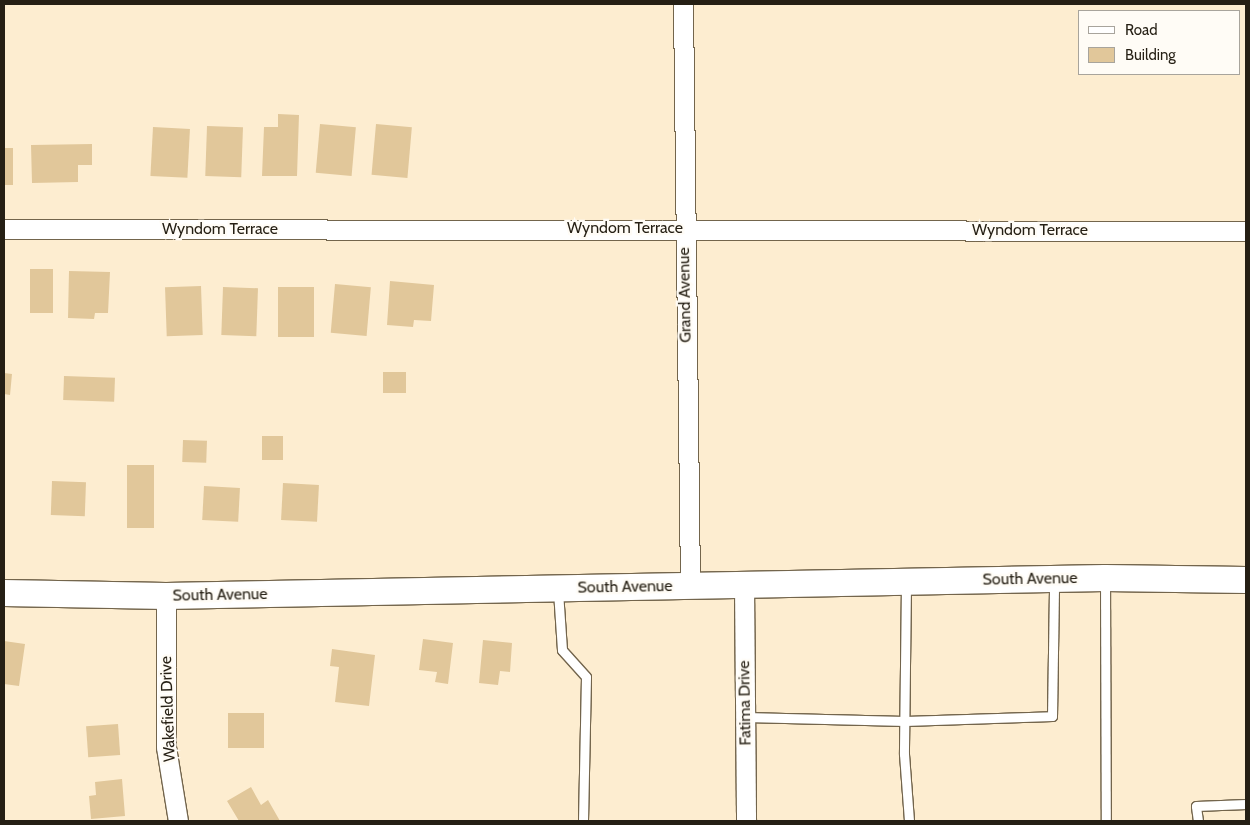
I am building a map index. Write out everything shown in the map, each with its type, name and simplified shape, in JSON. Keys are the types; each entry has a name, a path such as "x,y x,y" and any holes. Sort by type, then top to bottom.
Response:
{"street":[{"name":"Grand Avenue","path":"683,4 684,228 690,586"},
{"name":"Wyndom Terrace","path":"4,229 684,228 1246,231"},
{"name":"South Avenue","path":"4,593 166,596 1105,578 1246,580"},
{"name":"Fatima Drive","path":"744,585 746,821"},
{"name":"Wakefield Drive","path":"166,596 166,748 178,821"}],"lane":[{"path":"1105,578 1106,821"},
{"path":"745,717 905,721 1052,716 1054,579"},
{"path":"906,582 905,721 909,821"},
{"path":"558,588 562,650 586,677 583,821"},
{"path":"1198,821 1196,806 1246,804"}],"building":[{"path":"278,114 299,115 297,176 262,176 264,127 278,127"},
{"path":"320,124 356,127 352,176 316,173"},
{"path":"376,124 412,127 407,178 372,175"},
{"path":"207,126 243,127 241,177 205,176"},
{"path":"153,127 190,129 187,178 150,176"},
{"path":"92,144 92,165 78,165 78,182 32,183 31,145"},
{"path":"4,148 13,148 13,185 4,185"},
{"path":"30,269 53,269 53,313 30,313"},
{"path":"69,271 110,272 108,313 95,313 94,319 68,318"},
{"path":"390,281 434,285 431,321 414,320 413,327 387,325"},
{"path":"335,284 371,287 367,336 331,333"},
{"path":"201,286 203,335 167,336 165,287"},
{"path":"223,287 258,288 256,336 221,335"},
{"path":"278,287 314,287 314,337 278,337"},
{"path":"383,372 406,372 406,393 383,393"},
{"path":"4,373 12,374 10,395 4,394"},
{"path":"64,376 115,378 114,402 63,400"},
{"path":"262,436 283,436 283,460 262,460"},
{"path":"183,440 207,441 206,463 182,462"},
{"path":"127,465 154,465 154,528 127,528"},
{"path":"52,481 86,482 85,516 51,515"},
{"path":"283,483 319,485 317,522 281,520"},
{"path":"204,486 240,488 238,522 202,520"},
{"path":"423,639 453,643 448,684 435,682 437,672 419,670"},
{"path":"483,640 512,643 510,672 500,671 498,685 479,683"},
{"path":"4,641 25,644 19,686 4,684"},
{"path":"332,649 375,655 369,706 335,702 339,667 330,666"},
{"path":"228,713 264,713 264,748 228,748"},
{"path":"118,724 120,755 88,757 86,726"},
{"path":"122,779 125,816 91,819 89,796 96,795 95,782"},
{"path":"251,787 261,805 268,800 280,821 239,821 227,801"}]}
